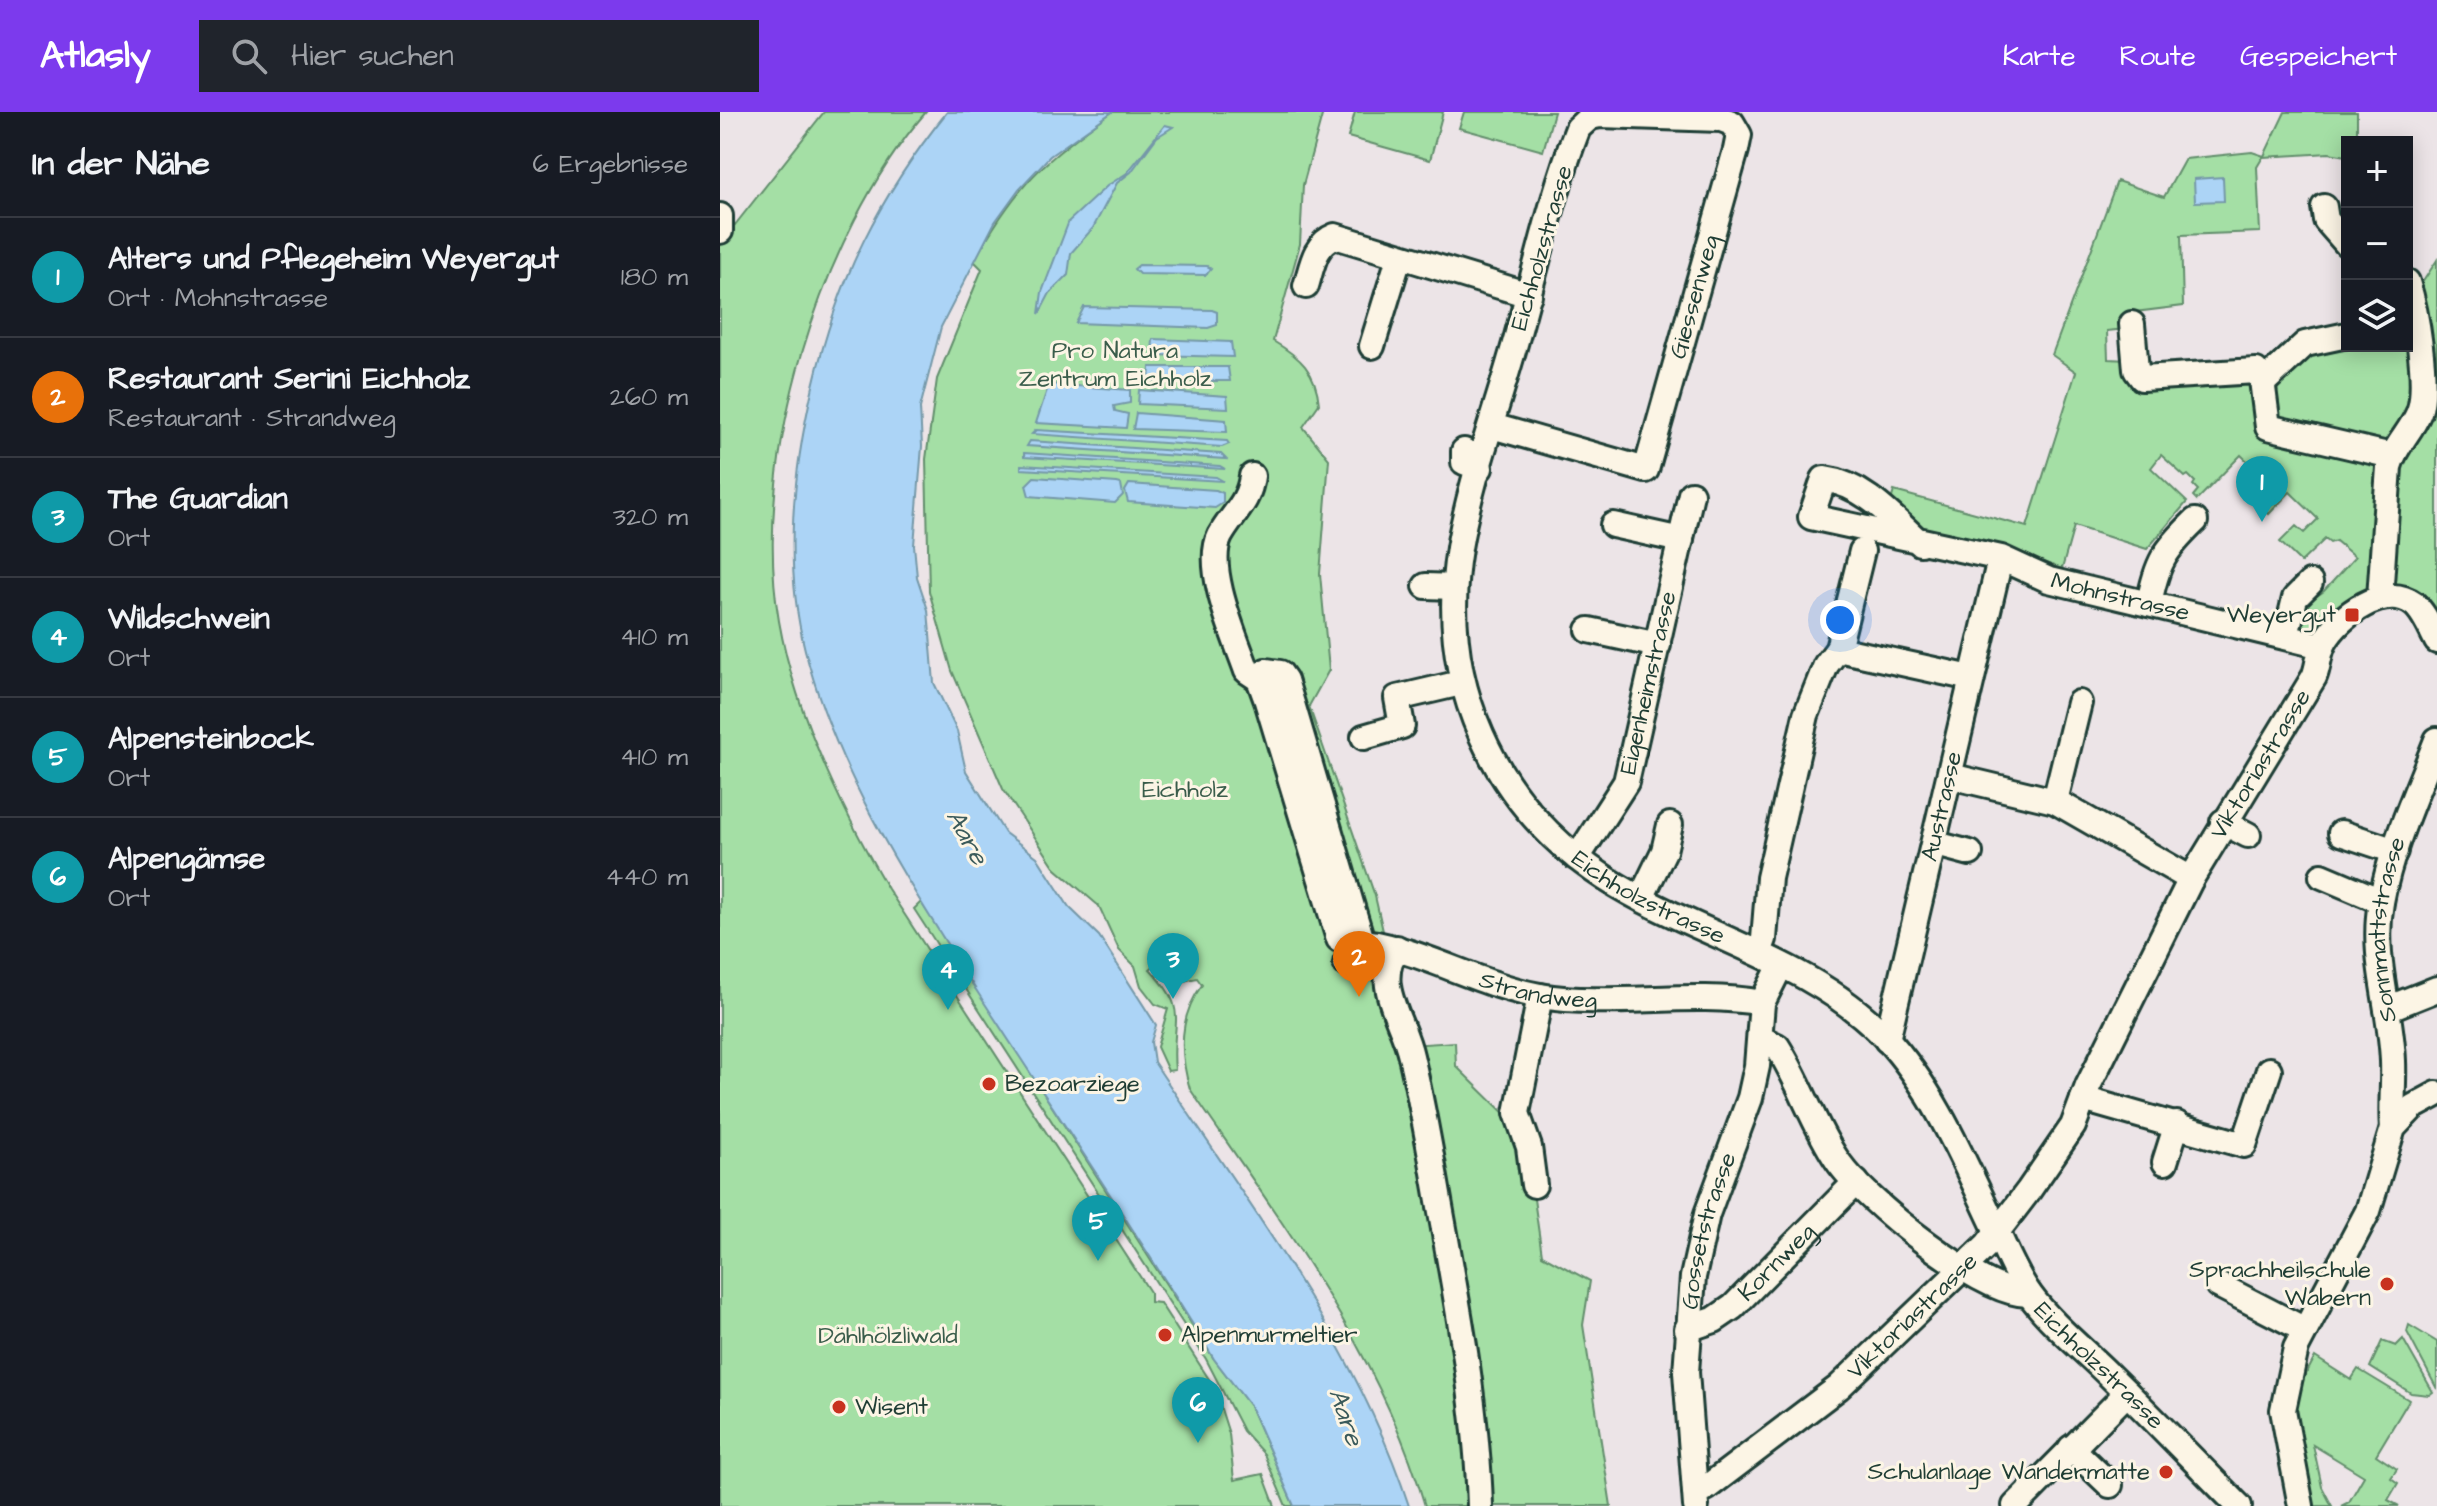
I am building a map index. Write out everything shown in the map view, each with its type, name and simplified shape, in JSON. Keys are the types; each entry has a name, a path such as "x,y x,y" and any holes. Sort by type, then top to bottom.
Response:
{"street":[{"name":"Giessenweg","path":"1492,426 1646,470 1739,135 1732,123 1721,119 1600,115 1590,117 1578,128"},
{"name":"Eichholzstrasse","path":"1578,128 1492,426 1472,460 1454,587 1454,641 1461,683 1492,762 1542,826 1577,858 1641,898 1781,965 1849,1007 1887,1040 1920,1085 1953,1140 2029,1294 2239,1506"},
{"path":"2324,207 2326,220 2341,237"},
{"path":"720,216 720,231"},
{"path":"1306,286 1318,247 1324,240 1335,236 1399,258 1529,295"},
{"path":"1372,346 1399,258"},
{"path":"2132,324 2136,370 2142,378 2259,373 2268,427 2392,456"},
{"path":"2380,598 2388,473 2392,456 2421,404 2421,358 2413,334"},
{"path":"2263,383 2305,344 2341,336"},
{"path":"1252,476 1242,509 1220,537 1217,567 1247,671 1259,679 1266,671 1274,671 1285,680 1346,963"},
{"name":"Eigenheimstrasse","path":"1577,858 1624,788 1691,494"},
{"name":"Mohnstrasse","path":"1859,510 1913,542 2001,558 2049,580 2322,646"},
{"path":"2149,604 2149,565 2195,521"},
{"path":"1613,525 1681,540"},
{"path":"1759,953 1764,939 1769,878 1806,715 1826,665 1838,649 1862,551"},
{"name":"Austrasse","path":"1887,1040 1936,844 1997,572"},
{"path":"2286,636 2295,598 2310,583"},
{"path":"1426,586 1454,587"},
{"path":"2322,646 2335,628 2367,603 2380,598 2401,598 2415,605 2437,641"},
{"path":"1589,630 1658,645"},
{"name":"Viktoriastrasse","path":"1695,1497 1839,1387 1997,1231 2073,1126 2083,1099 2191,879 2314,677 2322,646"},
{"path":"1838,649 1971,678"},
{"path":"1364,737 1402,726 1393,688 1461,683"},
{"path":"2055,801 2079,703"},
{"name":"Sonnmattstrasse","path":"2393,1128 2393,1061 2377,953 2381,901 2395,851 2437,740"},
{"path":"1950,776 2055,801 2191,879"},
{"path":"2223,822 2248,835"},
{"path":"1641,898 1664,851 1670,825"},
{"path":"2341,833 2395,851"},
{"path":"1936,844 1970,853"},
{"path":"2322,876 2381,901"},
{"name":"Strandweg","path":"1341,940 1397,948 1496,985 1540,996 1709,997 1762,1003"},
{"path":"1397,948 1386,966 1387,986 1413,1062 1455,1286 1474,1420 1480,1506"},
{"name":"Gossetstrasse","path":"1695,1497 1686,1372 1687,1329 1699,1245 1750,1098 1760,1038 1762,1003 1781,965"},
{"path":"2387,1009 2437,989"},
{"path":"1534,1185 1529,1147 1517,1113 1540,996"},
{"path":"1760,1038 1777,1046 1836,1159 1856,1182 1905,1225 1962,1268 2005,1292 2029,1294"},
{"path":"2083,1099 2244,1145 2269,1070"},
{"path":"2301,1506 2283,1410 2290,1367 2305,1330 2368,1211 2393,1128 2413,1107 2437,1094"},
{"path":"2165,1162 2177,1124"},
{"name":"Kornweg","path":"1687,1329 1714,1320 1733,1307 1856,1182"},
{"path":"2218,1285 2305,1330"},
{"path":"2015,1506 2127,1393"},
{"path":"2071,1448 2110,1485"}],"green space":[{"name":"Dählhölzliwald","path":"824,112 926,112 888,162 854,220 826,284 802,352 785,422 775,491 773,558 779,621 796,691 837,793 888,889 1150,1292 1150,1302 1160,1303 1214,1387 1229,1434 1234,1480 1263,1474 1275,1506 720,1506 720,244"},
{"path":"1112,112 1323,112 1303,185 1300,244 1273,341 1299,359 1314,382 1319,404 1303,427 1329,459 1320,574 1329,670 1309,706 1375,896 1409,1045 1455,1042 1456,1066 1517,1126 1532,1185 1542,1255 1590,1281 1583,1325 1611,1506 1425,1506 1406,1449 1355,1341 1292,1238 1190,1089 1184,1062 1183,1035 1189,1009 1202,985 1197,978 1179,982 1156,964 1150,969 1163,984 1175,1007 1175,1070 1168,1071 1157,1047 1168,1009 1155,1004 1141,986 1135,966 1119,950 1099,906 1056,869 1003,789 952,671 929,591 926,459 937,379 982,269 974,261 1003,213 1049,160"},
{"path":"1355,112 1443,112 1430,160 1348,137"},
{"path":"1464,112 1554,112 1543,151 1459,128"},
{"path":"2285,112 2357,112 2357,136 2341,136 2341,155 2263,157 2257,167 2260,232 2181,235 2183,306 2127,313 2126,329 2107,331 2108,359 2128,360 2132,377 2254,376 2317,344 2341,345 2341,352 2413,352 2413,297 2437,260 2437,616 2405,593 2382,587 2352,596 2320,627 2298,626 2303,606 2324,591 2355,557 2336,541 2330,543 2325,539 2301,562 2280,542 2296,526 2304,533 2318,519 2290,492 2269,514 2253,500 2269,482 2241,455 2197,500 2193,496 2198,490 2193,485 2195,482 2161,455 2151,468 2187,502 2147,549 2074,526 2062,569 2013,551 1916,529 1890,504 1894,491 2027,527 2076,372 2052,355 2117,181 2164,197 2185,159 2252,152 2264,156"},
{"path":"921,902 1214,1359 1250,1406 1294,1506 1286,1506 1264,1454 1243,1431 1206,1359 914,909"},
{"path":"2409,1325 2437,1342 2437,1389 2407,1332"},
{"path":"2403,1339 2433,1392 2429,1395 2411,1393 2370,1367 2382,1341 2396,1346"},
{"path":"2315,1357 2351,1380 2358,1369 2409,1400 2376,1455 2397,1469 2391,1478 2398,1483 2388,1500 2399,1506 2341,1506 2349,1502 2364,1476 2313,1445 2322,1487 2332,1506 2308,1506 2291,1403"}],"water":[{"name":"Aare","path":"947,112 1112,112 1050,156 1019,189 995,222 941,327 920,408 922,446 914,545 917,577 928,610 934,683 957,731 966,771 1005,833 1037,857 1069,907 1099,936 1156,1025 1151,1042 1154,1062 1262,1221 1330,1331 1387,1446 1409,1506 1294,1506 1250,1406 1214,1359 926,911 856,786 819,697 798,617 793,551 800,451 813,386 835,310 864,241 900,176"},
{"path":"1165,125 1173,127 1157,137 1131,172 1117,183 1093,228 1071,253 1068,275 1050,293 1039,314 1042,292 1069,221 1107,186 1127,173"},
{"path":"2223,177 2224,201 2195,202 2194,179"},
{"path":"1139,265 1207,266 1211,269 1206,275 1139,274 1134,269"},
{"path":"1084,307 1212,310 1217,312 1217,325 1208,328 1076,323"},
{"path":"1153,339 1231,342 1233,357 1152,355"},
{"path":"1150,367 1228,367 1230,381 1149,381"},
{"path":"1049,384 1130,390 1130,403 1114,406 1115,411 1128,414 1126,428 1036,423"},
{"path":"1139,390 1227,396 1228,408 1138,404"},
{"path":"1136,413 1226,420 1227,432 1133,429"},
{"path":"1036,430 1227,441 1229,444 1222,447 1032,434"},
{"path":"1030,441 1221,454 1226,459 1027,446"},
{"path":"1024,453 1220,466 1225,469 1024,457"},
{"path":"1021,465 1216,477 1223,481 1021,469"},
{"path":"1034,477 1117,483 1121,484 1123,495 1115,503 1029,496 1026,485"},
{"path":"1129,484 1216,490 1223,493 1223,503 1215,508 1128,502 1125,491"}],"place":[{"name":"Alters und Pflegeheim Weyergut","path":"2262,522"},
{"name":"Weyergut","path":"2352,615"},
{"name":"Restaurant Serini Eichholz","path":"1359,997"},
{"name":"The Guardian","path":"1173,999"},
{"name":"Wildschwein","path":"948,1010"},
{"name":"Bezoarziege","path":"989,1084"},
{"name":"Alpensteinbock","path":"1098,1261"},
{"name":"Sprachheilschule Wabern","path":"2387,1284"},
{"name":"Alpenmurmeltier","path":"1165,1335"},
{"name":"Wisent","path":"839,1407"},
{"name":"Alpengämse","path":"1198,1443"},
{"name":"Schulanlage Wandermatte","path":"2166,1472"}],"park label":[{"name":"Pro Natura Zentrum Eichholz","path":"1115,365"},
{"name":"Eichholz","path":"1185,790"}]}
